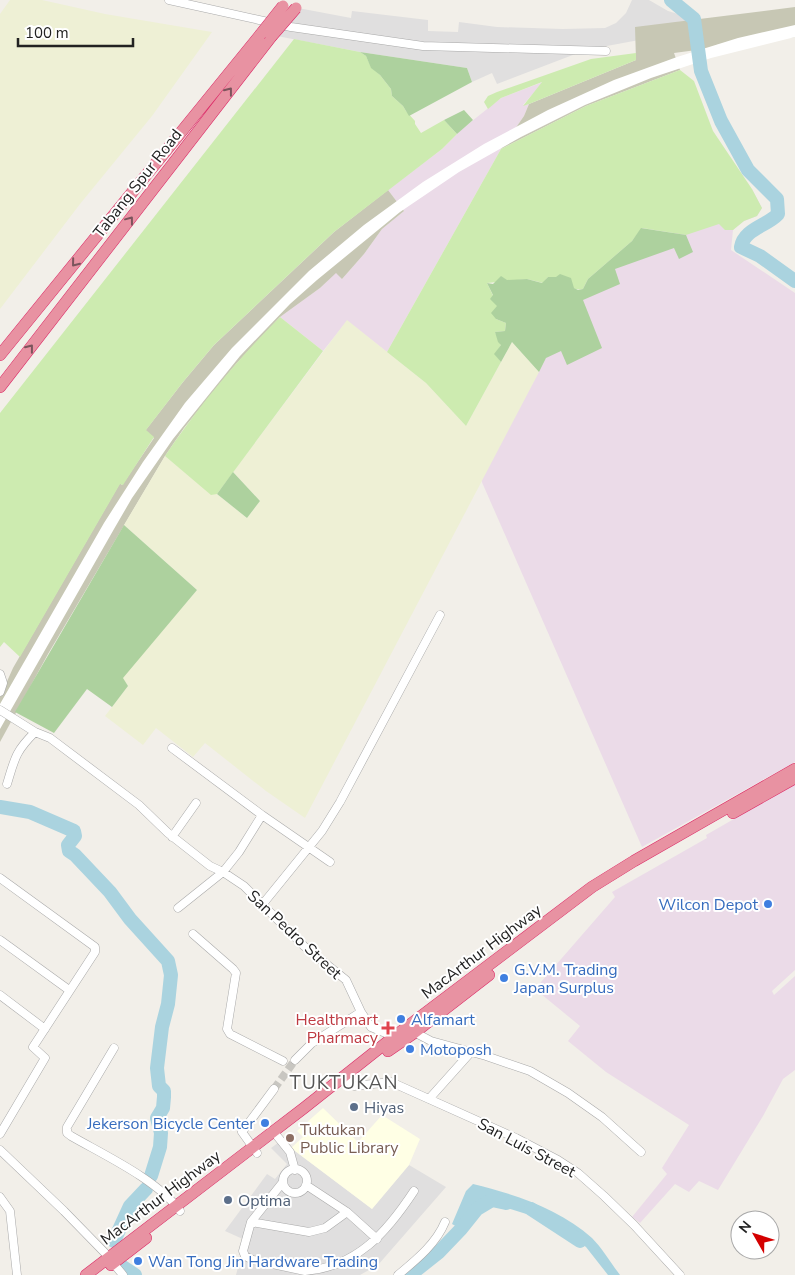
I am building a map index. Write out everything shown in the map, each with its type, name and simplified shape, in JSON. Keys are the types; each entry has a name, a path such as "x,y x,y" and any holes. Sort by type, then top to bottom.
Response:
{"highway":[{"name":"Tabang Spur Road","path":"0,386 292,3"},
{"name":"Tabang Spur Road","path":"0,355 266,36"},
{"name":"MacArthur Highway","path":"411,1030 592,887 795,769"},
{"name":"MacArthur Highway","path":"86,1275 111,1260 394,1042 597,893 643,864 795,778"},
{"name":"MacArthur Highway","path":"98,1275 111,1260"}],"street":[{"path":"173,0 290,27 423,46 606,51"},
{"path":"262,905 322,831 340,802 440,615"},
{"path":"0,674 3,683 0,692"},
{"name":"San Pedro Street","path":"0,710 35,732 50,738 139,805 172,837 210,866 244,886 304,946 346,980 361,1012 371,1027 388,1034 394,1042"},
{"path":"7,784 16,755 21,746 35,732"},
{"path":"172,748 262,815 330,862"},
{"path":"172,837 196,803"},
{"path":"178,908 223,872 239,852 262,815"},
{"path":"0,878 95,947 95,952 33,1047 45,1058 0,1134"},
{"path":"193,934 236,973 226,1029 230,1034 283,1061"},
{"path":"0,940 69,990"},
{"path":"0,995 45,1029"},
{"path":"295,1060 312,1043 361,1012"},
{"path":"411,1030 431,1041 530,1071 568,1093 602,1117 642,1152"},
{"path":"114,1048 67,1127 67,1133 145,1179 178,1208"},
{"path":"429,1099 471,1052"},
{"name":"San Luis Street","path":"346,1080 354,1086 391,1082 516,1138 558,1160 578,1174 634,1225 680,1275"},
{"path":"255,1150 242,1132 274,1089"},
{"path":"276,1134 290,1152 295,1170"},
{"path":"0,1150 64,1210 123,1275"},
{"path":"283,1182 285,1188 294,1193 302,1191 306,1186 306,1176 302,1172 295,1170 285,1175 283,1182 251,1222 243,1251 245,1256 253,1260 305,1271 341,1262 369,1246 400,1212 414,1192"},
{"path":"306,1186 347,1212 377,1239"},
{"path":"0,1197 10,1211 17,1275"},
{"path":"251,1222 309,1232 324,1228 347,1212"},
{"path":"398,1275 433,1242 441,1232 444,1222"}],"shaded area":[{"path":"10,0 42,0 105,14 212,32 152,116 80,204 0,309 0,14"},
{"path":"632,0 649,0 668,11 688,17 692,32 596,48 497,84 492,73 472,82 467,68 360,52 277,36 298,8 351,18 352,11 428,20 428,31 458,32 459,22 497,27 605,28 616,23 626,13"},
{"path":"795,7 795,37 674,53 680,70 586,106 501,149 524,116 529,104 636,60 635,27"},
{"path":"543,82 523,105 529,104 524,116 501,149 387,352 347,321 323,351 280,317 320,288 336,272 342,279 364,254 382,229 404,211 388,190 442,149 462,129 501,98"},
{"path":"752,189 762,208 757,216 744,221 733,230 731,250 795,293 795,762 642,847 481,480 588,279"},
{"path":"388,190 404,211 382,229 364,254 342,279 336,273 320,288 280,317 236,364 184,428 165,456 48,654 0,742 0,697 13,668 120,483 122,485 154,438 145,431 214,345 334,232"},
{"path":"347,320 426,383 466,426 512,342 539,372 305,818 266,791 205,743 193,757 156,728 143,745 105,716 128,686 122,678 197,590 124,525 165,456 211,494 217,494 247,518 260,501 233,472"},
{"path":"795,784 795,970 772,991 774,995 795,976 795,1070 783,1079 718,1190 699,1181 689,1192 675,1184 640,1223 632,1217 667,1174 662,1168 689,1125 606,1072 568,1041 580,1026 535,989 615,897 612,892 707,838 706,835"},
{"path":"323,1108 358,1142 382,1115 420,1139 409,1165 372,1209 291,1148 303,1137 297,1131"},
{"path":"282,1140 372,1209 409,1165 446,1187 378,1265 360,1275 236,1275 245,1240 225,1231 267,1174 275,1179 287,1164 271,1148"}],"green space":[{"path":"294,39 360,52 366,56 371,67 391,89 392,96 415,121 421,133 444,120 457,134 442,149 334,232 214,345 183,382 146,430 154,437 123,485 120,484 20,657 4,642 0,647 0,413"},
{"path":"360,52 467,68 472,82 409,116 403,106 392,96 391,89 380,75 371,68 366,56"},
{"path":"636,53 636,60 523,106 542,82 501,98 488,109 484,102 488,96 497,92 591,59"},
{"path":"680,70 694,81 713,131 752,189 762,208 757,216 744,221 733,230 725,230 719,224 686,235 642,228 632,241 588,279 583,289 574,288 553,277 548,277 543,283 527,279 487,283 498,306 496,319 506,323 505,331 495,332 501,345 495,354 501,362 466,426 426,383 387,352 501,149 586,106"},
{"path":"464,110 473,120 457,134 444,120"},
{"path":"641,228 686,235 693,252 679,259 674,248 615,269 620,284 583,300 602,348 567,365 561,351 546,358 539,372 512,342 501,362 494,354 501,345 495,332 505,331 506,323 496,319 491,313 497,306 490,299 493,295 487,283 493,284 501,276 507,280 527,279 542,283 548,277 556,277 560,274 571,278 574,288 578,290 583,289 588,279 632,241"},
{"path":"280,317 323,351 217,494 211,495 165,456 219,384"},
{"path":"233,472 260,501 247,518 217,494"},
{"path":"124,525 197,590 123,678 128,686 112,707 87,689 54,733 15,712"}],"water":[{"path":"473,1184 536,1204 566,1219 592,1238 620,1275 608,1275 586,1247 552,1222 485,1201 469,1209 461,1229 452,1224 466,1191"}],"pier":[{"path":"795,25 795,37 711,58 651,78 585,105 521,137 459,172 400,212 317,280 290,304 240,356 173,439 132,498 0,729 0,704 104,523 143,462 185,403 232,348 309,271 364,225 423,182 484,144 548,110 614,80 677,57 738,38"}],"waterway":[{"path":"671,0 694,19 701,71 721,121 748,170 777,199 778,214 746,236 741,247 760,256 795,281"},
{"path":"0,807 30,812 74,831 75,836 68,845 69,851 110,892 130,919 168,961 171,975 157,1068 159,1086 164,1091 164,1097 163,1108 157,1118 161,1133 160,1147 151,1176"},
{"path":"114,1241 130,1206 146,1189"},
{"path":"410,1275 439,1252 477,1209 492,1200 506,1203"},
{"path":"531,1209 580,1241"},
{"path":"123,1267 135,1275"}],"tunnel":[{"path":"274,1089 295,1060"}],"place":[{"name":"Wilcon Depot","path":"768,904"},
{"name":"G.V.M. Trading Japan Surplus","path":"504,978"},
{"name":"Alfamart","path":"401,1019"},
{"name":"Healthmart Pharmacy","path":"388,1028"},
{"name":"Motoposh","path":"410,1049"},
{"name":"Hiyas","path":"354,1107"},
{"name":"Jekerson Bicycle Center","path":"265,1123"},
{"name":"Tuktukan Public Library","path":"290,1138"},
{"name":"Optima","path":"228,1200"},
{"name":"Wan Tong Jin Hardware Trading","path":"138,1261"}],"district":[{"name":"TUKTUKAN","path":"344,1082"}]}
